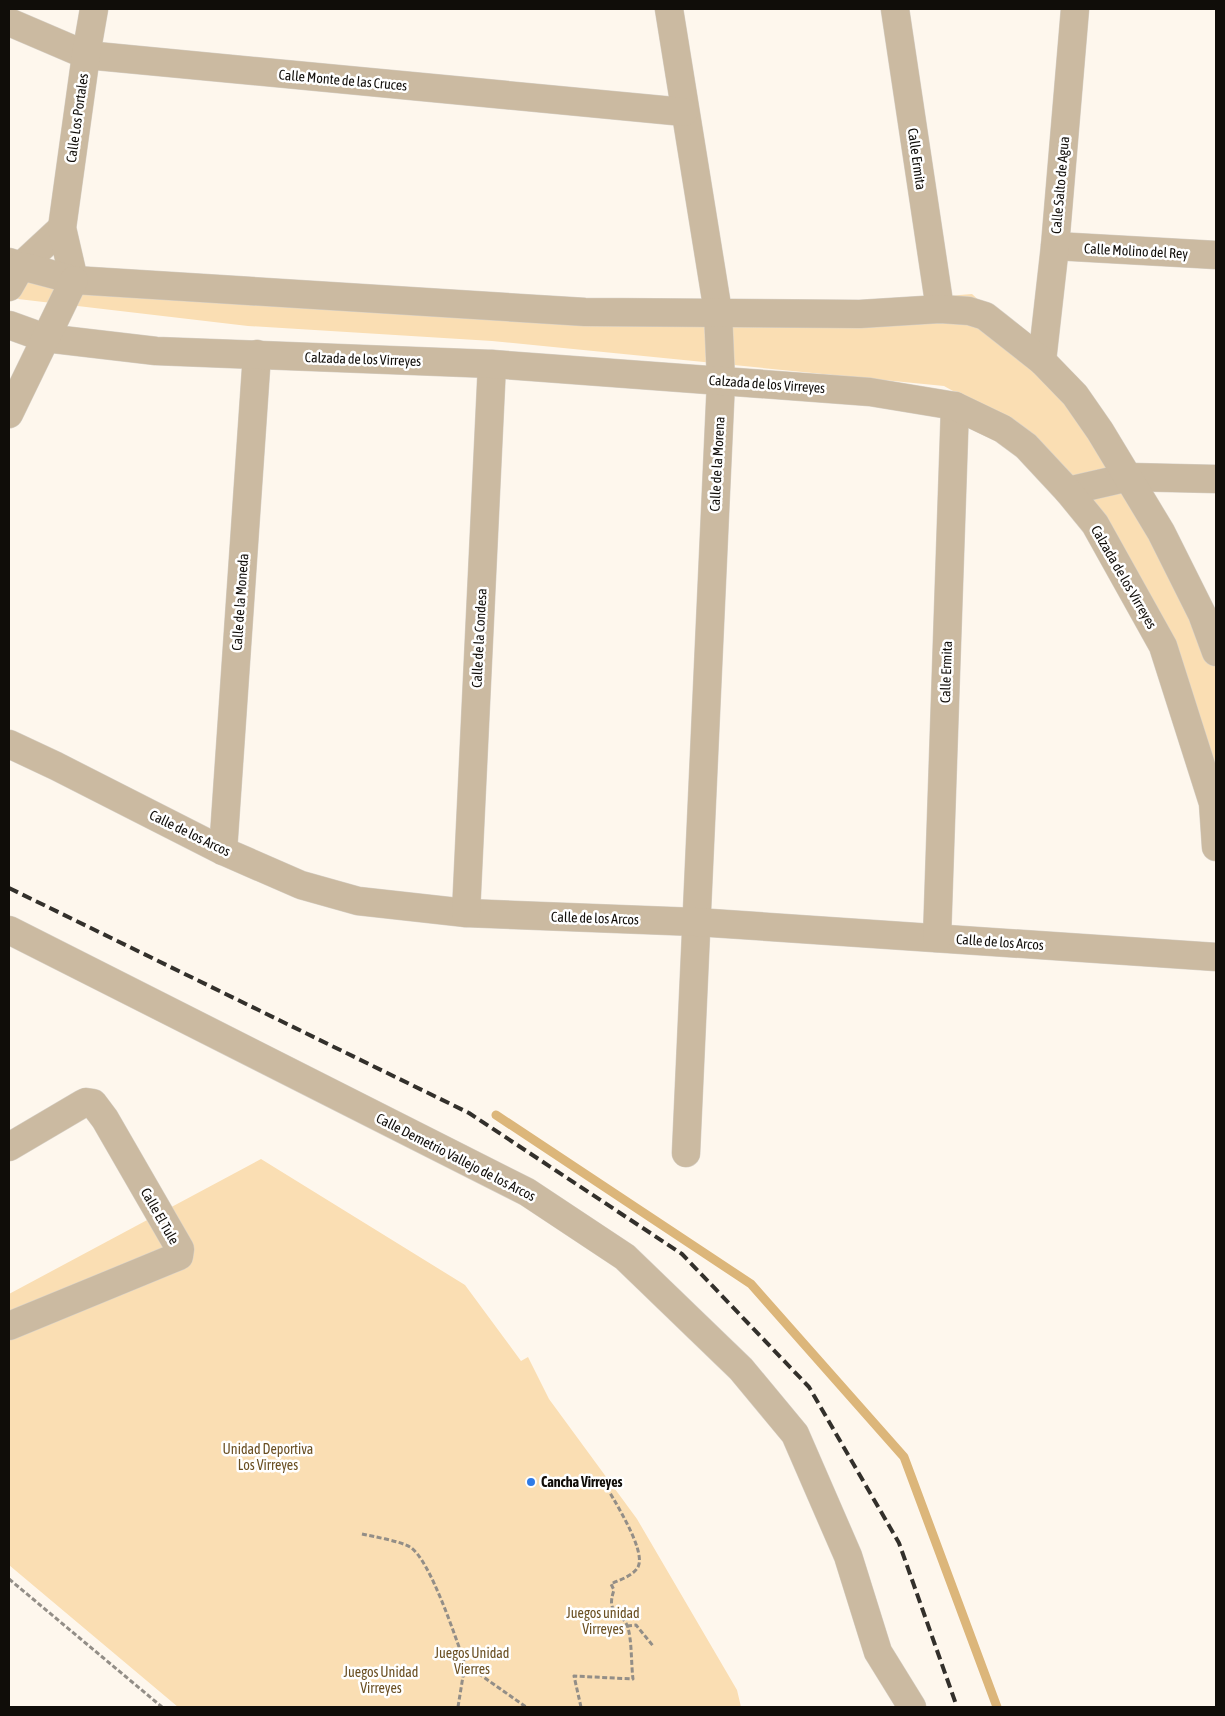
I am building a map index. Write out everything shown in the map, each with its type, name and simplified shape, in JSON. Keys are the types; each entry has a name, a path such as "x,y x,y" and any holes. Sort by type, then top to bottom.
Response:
{"street":[{"name":"Calle Los Portales","path":"74,280 62,228 94,9"},
{"name":"Calle de la Morena","path":"669,9 684,112 718,312 721,381 686,1153"},
{"name":"Calle Ermita","path":"895,9 940,309"},
{"name":"Calle Salto de Agua","path":"1042,361 1055,246 1075,9"},
{"name":"Calle Monte de las Cruces","path":"9,22 86,55 684,112"},
{"path":"13,272 62,228"},
{"name":"Calle Molino del Rey","path":"1055,246 1216,255"},
{"path":"13,272 74,280 585,312 860,314 940,309 969,311 985,316 1042,361 1075,395 1129,476 1162,532 1202,614 1216,652"},
{"path":"9,414 74,280"},
{"name":"Calzada de los Virreyes","path":"9,325 45,338 156,350 492,364 870,392 955,406 1004,430 1026,446 1068,491 1095,524 1163,646 1213,803 1216,848"},
{"name":"Calle de la Moneda","path":"223,850 257,354"},
{"name":"Calle de la Condesa","path":"466,913 492,364"},
{"name":"Calle Ermita","path":"937,938 955,406"},
{"path":"1068,491 1129,476 1216,479"},
{"name":"Calle de los Arcos","path":"9,744 65,770 223,850 301,885 358,902 466,913 696,922 1216,957"},
{"name":"Calle Demetrio Vallejo de los Arcos","path":"9,930 526,1192 625,1257 742,1369 795,1434 848,1556 878,1652 912,1707"},
{"name":"Calle El Tule","path":"9,1148 82,1104 86,1102 93,1103 105,1119 180,1249 179,1256 9,1326"}],"path":[{"path":"581,1707 574,1676 633,1679 627,1626 613,1610 612,1598 614,1590 611,1584 630,1574 638,1567 639,1555 635,1540 602,1479"},
{"path":"362,1534 409,1547 420,1555 430,1573 465,1664 458,1707"},
{"path":"9,1579 162,1707"},
{"path":"627,1626 636,1626 654,1647"},
{"path":"465,1664 526,1707"}],"green space":[{"path":"32,263 702,309 972,294 1080,394 1216,635 1216,821 1165,641 1018,427 944,386 492,341 248,326 18,299"},
{"name":"Unidad Deportiva Los Virreyes","path":"261,1159 465,1285 521,1361 528,1357 549,1399 637,1519 737,1690 741,1707 178,1707 9,1565 9,1294"}],"waterway":[{"path":"496,1115 751,1284 904,1457 997,1707"}],"railway":[{"path":"9,888 469,1113 682,1254 809,1387 899,1543 957,1707"}],"place":[{"name":"Cancha Virreyes","path":"531,1482"}],"park label":[{"name":"Juegos unidad Virreyes","path":"603,1622"},
{"name":"Juegos Unidad Vierres","path":"472,1662"},
{"name":"Juegos Unidad Virreyes","path":"381,1680"}]}
